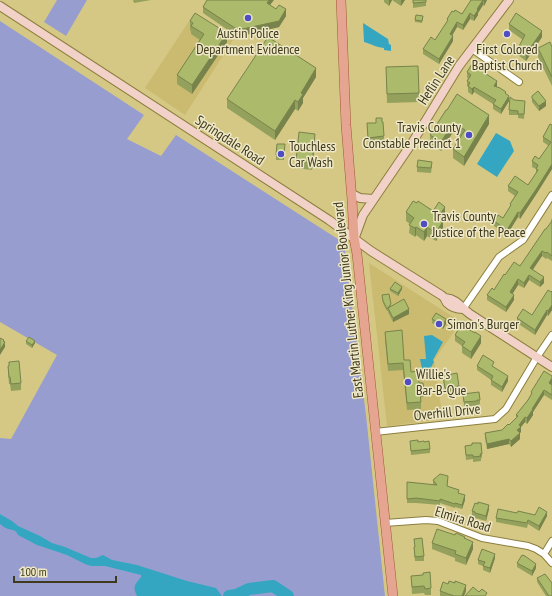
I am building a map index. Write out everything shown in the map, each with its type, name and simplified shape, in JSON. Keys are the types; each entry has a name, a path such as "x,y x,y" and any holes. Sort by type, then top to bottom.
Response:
{"main road":[{"name":"East Martin Luther King Junior Boulevard","path":"341,0 346,125 354,238 357,254 392,596"},
{"name":"Heflin Lane","path":"354,238 363,215 412,143 459,66 509,0"},
{"name":"Springdale Road","path":"0,6 329,220 371,250 445,298 451,298 456,301 463,309 552,367"},
{"path":"352,194 360,198 373,199"}],"street":[{"path":"472,49 519,82"},
{"path":"463,309 499,257 523,240 552,195"},
{"name":"Overhill Drive","path":"375,432 494,419 506,409 552,335"},
{"name":"Elmira Road","path":"384,524 426,520 438,521 482,538 528,546 544,554 552,563"},
{"path":"544,554 552,541"}],"shaded area":[{"path":"57,0 87,0 66,36 44,22"},
{"path":"193,15 233,40 185,115 145,88"},
{"path":"0,21 144,115 127,139 161,156 176,135 344,243 366,415 385,596 0,596 0,438 11,439 57,355 0,322"},
{"path":"363,23 388,39 389,44 391,45 391,51 384,50 384,48 364,42"},
{"path":"496,133 510,141 514,151 497,177 477,164"},
{"path":"369,263 461,322 434,360 443,419 387,426"},
{"path":"432,335 443,342 433,360 434,362 430,369 422,369 420,359 426,359 424,336"},
{"path":"0,514 18,526 52,543 91,558 96,558 103,555 112,560 137,565 187,581 216,588 222,596 137,596 134,588 141,575 105,566 91,566 67,555 37,545 18,535 14,530 7,529 0,524"}],"building":[{"name":"Austin Police Department Evidence","path":"207,0 269,0 267,3 276,9 279,5 286,9 279,21 238,30 203,7"},
{"path":"413,0 426,0 426,2 413,3"},
{"path":"471,0 483,0 474,16 470,13 463,25 457,22 450,34 453,36 439,59 423,49 431,37 435,40 452,11 454,12 455,10 462,14"},
{"path":"195,13 227,33 192,85 177,75 204,34 191,26 193,23 190,21"},
{"path":"516,13 542,31 526,54 518,48 525,35 509,24"},
{"path":"416,15 423,16 422,21 415,20"},
{"path":"268,37 316,68 301,93 303,94 298,102 295,100 275,131 227,99"},
{"path":"550,42 552,47 552,77 538,48"},
{"path":"472,64 497,81 494,86 506,92 505,93 509,96 501,109 493,104 496,100 474,87 472,89 468,86 470,83 467,81 471,75 467,72"},
{"path":"418,66 419,93 387,94 386,67"},
{"path":"538,91 546,101 539,106 532,98 532,96"},
{"path":"457,94 489,115 464,157 453,149 465,130 453,123 441,142 430,135"},
{"path":"510,97 514,100 525,101 524,114 518,114 518,111 509,110"},
{"path":"376,118 382,118 384,136 368,138 367,123 376,123"},
{"path":"550,124 552,125 552,164 507,230 494,221 498,215 503,218 518,192 508,186 515,176 528,185 538,170 536,169 538,165 532,161 535,156 539,159 551,142 543,137"},
{"path":"299,132 315,134 312,163 296,161"},
{"path":"277,144 285,144 284,156 276,155"},
{"path":"418,160 432,162 431,168 417,167"},
{"path":"413,201 417,203 418,201 433,211 439,202 445,207 438,217 443,221 436,233 427,227 424,232 409,225 414,218 406,212"},
{"path":"552,221 552,256 547,252 542,251 530,268 544,277 540,282 529,275 524,283 518,279 510,292 514,295 506,307 487,295 492,288 494,290 514,262 520,266"},
{"path":"395,282 402,287 398,293 390,289"},
{"path":"548,290 551,292 552,291 552,305 548,311 547,310 535,330 517,318 523,309 532,315"},
{"path":"389,294 391,304 387,309 382,295"},
{"path":"404,299 409,309 393,318 388,308"},
{"path":"436,313 446,319 443,325 432,319"},
{"path":"461,325 481,336 471,352 462,346 465,342 455,335"},
{"path":"402,330 404,360 410,360 411,372 418,371 419,383 423,383 424,390 420,390 421,402 407,403 403,363 388,364 385,332"},
{"path":"29,337 35,341 32,345 26,341"},
{"path":"0,338 5,342 0,350"},
{"path":"483,355 494,362 492,366 508,376 502,387 491,380 493,376 477,366"},
{"path":"19,361 21,383 11,384 8,366 9,362"},
{"path":"544,371 552,376 549,383 552,385 552,395 544,390 527,418 525,417 519,425 521,427 517,430 520,433 511,441 509,439 487,444 485,433 502,430 518,416 516,415 528,400 532,393 531,392"},
{"path":"457,373 459,386 445,388 443,376"},
{"path":"479,392 480,400 464,402 463,394"},
{"path":"418,440 418,442 429,441 430,449 411,451 410,441"},
{"path":"472,443 481,443 481,456 473,457 473,455 466,455 465,446 472,445"},
{"path":"440,474 448,476 447,486 459,490 458,493 465,495 462,505 440,499 440,501 416,498 407,499 407,482 437,485 433,480"},
{"path":"478,502 489,505 486,516 472,511 475,503 478,504"},
{"path":"539,507 547,512 539,526 528,520 527,523 496,518 498,509 517,513 518,511 535,515"},
{"path":"437,529 455,535 456,533 473,542 466,558 455,554 456,551 432,543"},
{"path":"422,538 424,556 415,557 414,539"},
{"path":"482,549 495,554 490,568 483,566 485,562 478,560"},
{"path":"522,555 536,564 532,571 517,563"},
{"path":"430,572 431,588 425,589 424,586 412,587 411,576 423,575 423,573"},
{"path":"545,574 552,583 552,596 549,596 537,578"},
{"path":"449,581 455,583 455,581 466,585 462,596 454,596 440,591 443,582 448,584"},
{"path":"473,587 479,592 482,589 487,593 485,596 465,596"}],"waterway":[{"path":"229,596 236,595 249,589 273,586 288,596"}],"place":[{"name":"Austin Police Department Evidence","path":"248,18"},
{"name":"First Colored Baptist Church","path":"507,34"},
{"name":"Travis County Constable Precinct 1","path":"469,135"},
{"name":"Touchless Car Wash","path":"281,154"},
{"name":"Travis County Justice of the Peace","path":"424,224"},
{"name":"Simon's Burger","path":"439,324"},
{"name":"Willie's Bar-B-Que","path":"408,382"}]}
